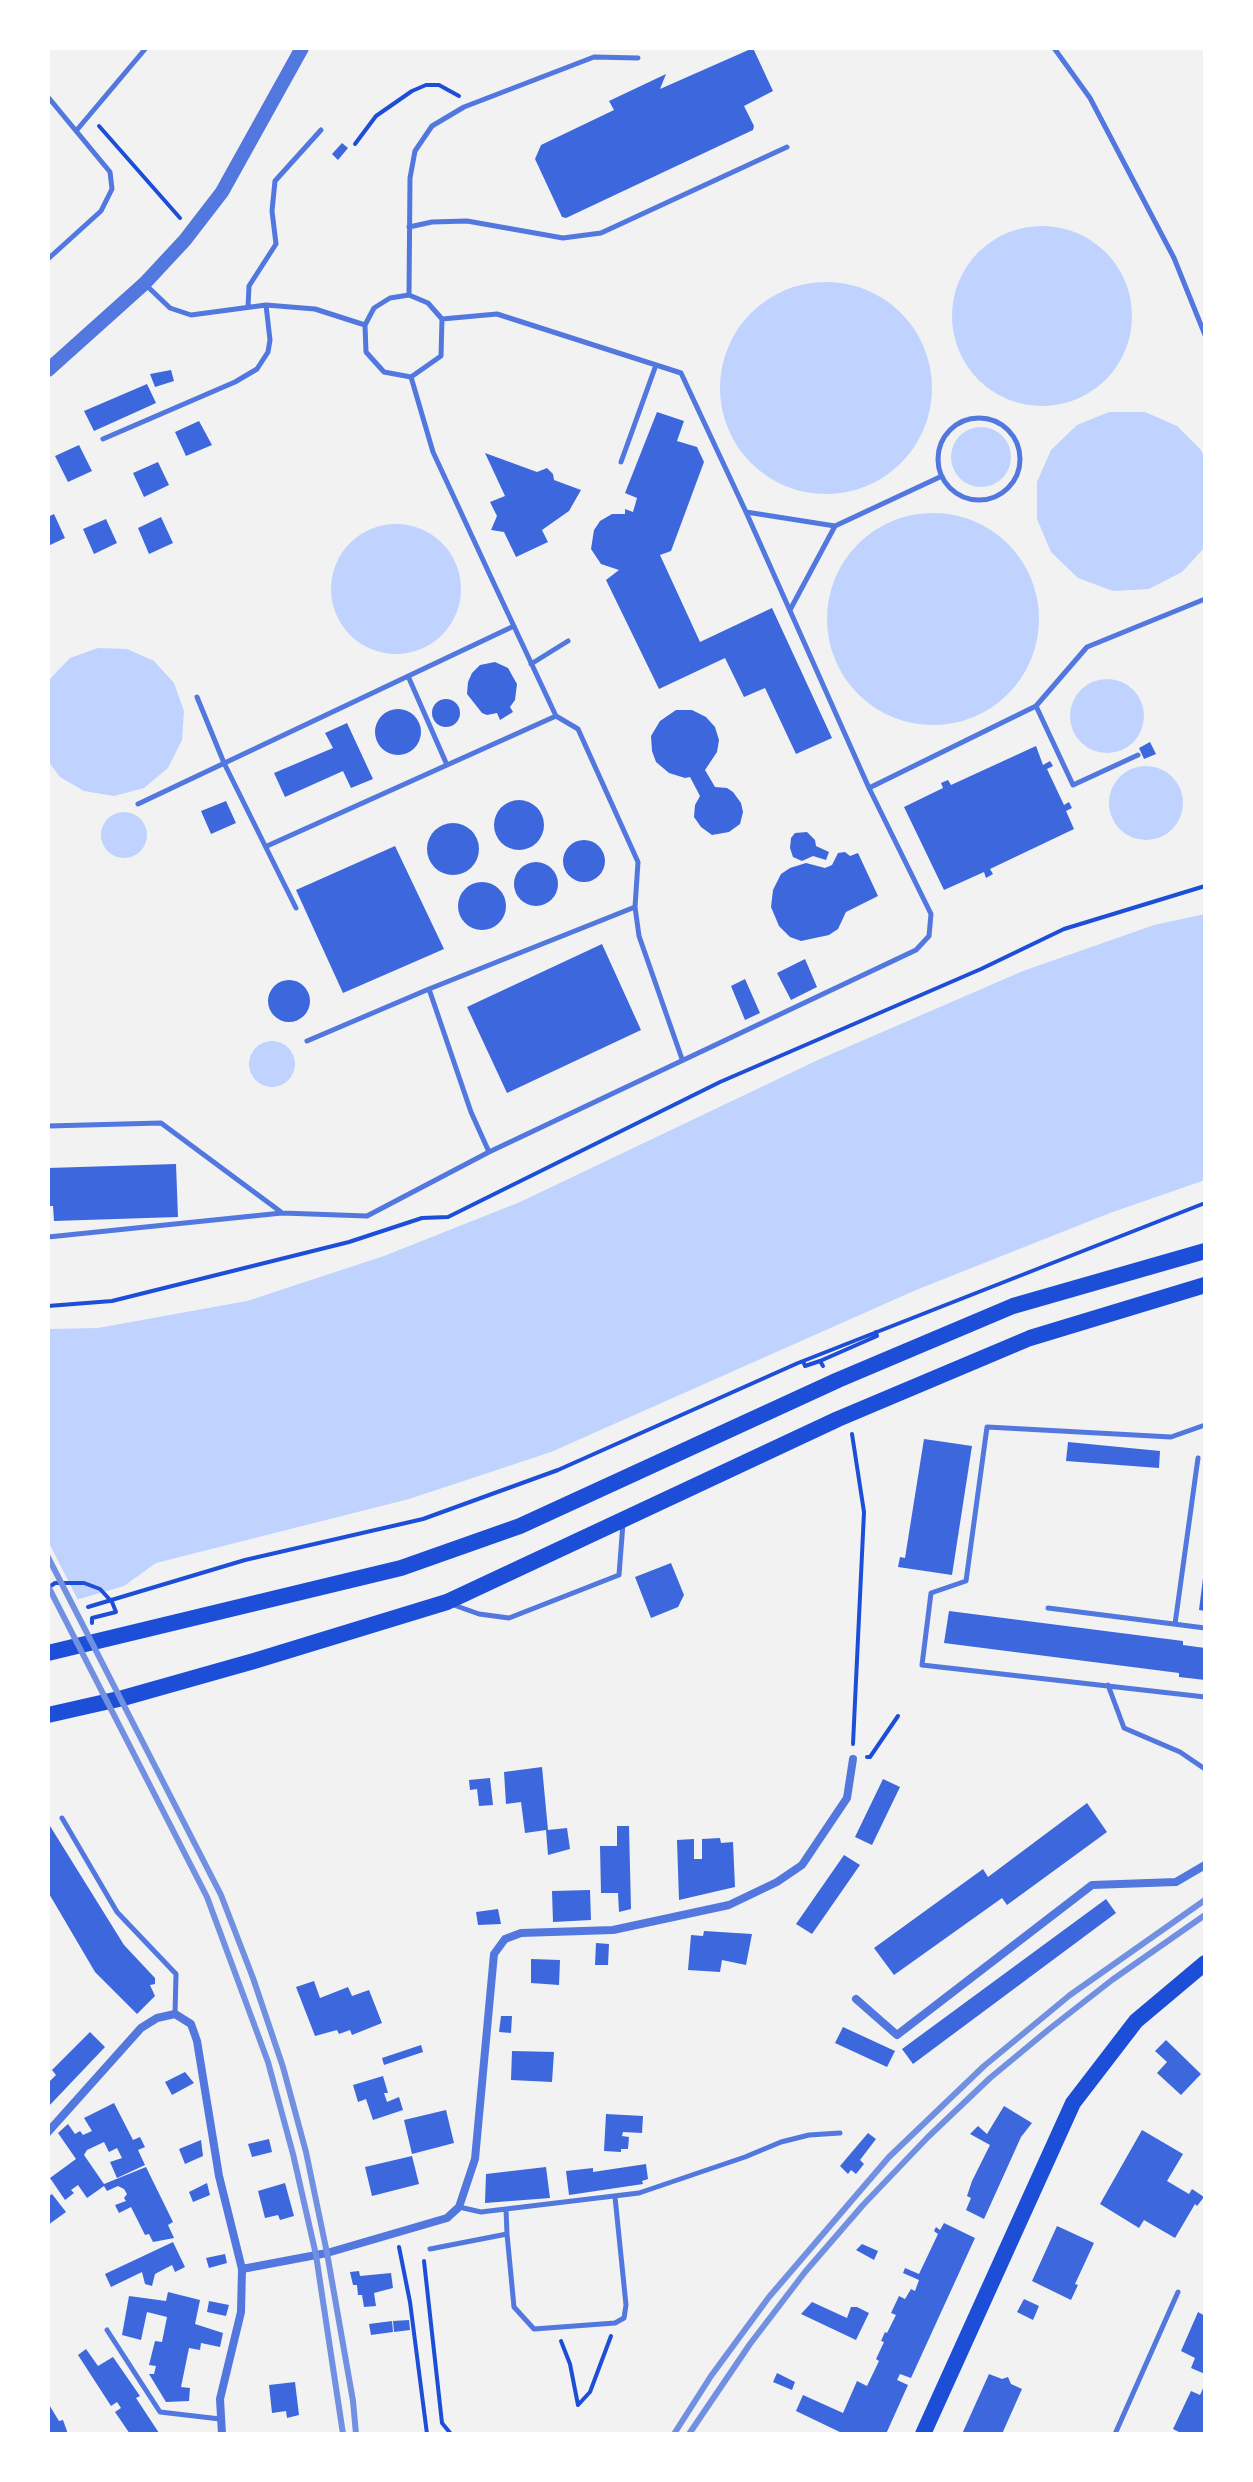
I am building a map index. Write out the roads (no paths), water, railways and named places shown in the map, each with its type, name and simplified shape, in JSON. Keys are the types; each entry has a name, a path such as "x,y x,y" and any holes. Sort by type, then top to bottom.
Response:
{"main road":[{"path":"48,1653 401,1568 476,1542 520,1526 838,1380 1013,1306 1205,1251"},
{"path":"48,1715 225,1670 447,1602 838,1419 1030,1338 1205,1285"},
{"path":"923,2434 1073,2103 1136,2021 1205,1963"}],"street":[{"path":"48,370 145,283 192,231 222,192 302,48"},
{"path":"242,2269 327,2253 447,2218 459,2207 475,2159 494,1954 505,1939 521,1933 613,1930 729,1905 777,1882 802,1865 847,1798 853,1759"},
{"path":"856,1999 897,2035 1092,1885 1176,1882 1205,1865"},
{"path":"48,2132 141,2028 157,2018 175,2014 191,2024 197,2041 219,2176 242,2269 241,2312 220,2399 222,2434"}],"lane":[{"path":"76,131 146,48"},
{"path":"1054,48 1090,98 1174,258 1205,335"},
{"path":"409,295 410,178 415,151 432,126 464,107 594,57 638,58"},
{"path":"48,97 110,172 112,189 101,211 49,256"},
{"path":"248,307 249,286 276,244 272,211 275,181 321,130"},
{"path":"409,227 432,222 467,221 563,238 601,233 787,147"},
{"path":"145,283 170,308 191,315 266,305 315,309 365,325"},
{"path":"409,295 428,303 442,319 441,356 411,377 384,372 366,352 365,325 374,308 390,298 409,295"},
{"path":"103,439 235,382 257,369 268,352 270,340 266,305"},
{"path":"48,1237 282,1213 367,1216 489,1152 916,950 929,936 931,914 869,788 681,373 497,314 442,319"},
{"path":"621,462 656,365"},
{"path":"411,377 433,452 531,664 556,716 578,729 638,862 635,907 639,936 682,1059"},
{"path":"968,419 996,421 1008,429 1016,441 1020,455 1019,469 1003,493 990,499 975,500 950,488 942,476 938,462 939,448 945,435 955,425 968,419"},
{"path":"746,512 835,526 942,476"},
{"path":"790,611 835,526"},
{"path":"869,788 1036,706 1087,647 1205,599"},
{"path":"138,804 514,626"},
{"path":"531,664 568,641"},
{"path":"408,676 447,765"},
{"path":"197,697 224,763 296,908"},
{"path":"1036,706 1073,785 1138,755"},
{"path":"267,846 556,716"},
{"path":"307,1041 635,907"},
{"path":"429,989 471,1112 489,1152"},
{"path":"48,1126 161,1123 282,1213"},
{"path":"1205,1425 1171,1437 987,1427 966,1581 931,1593 922,1665 1205,1697"},
{"path":"1175,1624 1198,1458"},
{"path":"447,1602 479,1614 509,1618 619,1575 624,1519"},
{"path":"1048,1608 1205,1628"},
{"path":"1108,1685 1124,1728 1180,1752 1205,1769"},
{"path":"62,1818 117,1912 176,1974 175,2014"},
{"path":"459,2207 481,2212 615,2197 649,2190 781,2142 809,2135 840,2133"},
{"path":"506,2209 514,2307 534,2329 615,2323 624,2318 626,2305 615,2197"},
{"path":"430,2249 507,2234"},
{"path":"1115,2434 1178,2292"},
{"path":"107,2330 160,2412 221,2419"}],"water":[{"path":"1042,226 1076,233 1106,252 1125,282 1132,316 1125,350 1106,380 1076,399 1042,406 1008,399 978,380 959,350 952,316 959,282 978,252 1008,233"},
{"path":"826,282 867,290 901,313 924,347 932,388 924,429 901,463 867,486 826,494 785,486 751,463 728,429 720,388 728,347 751,313 785,290"},
{"path":"1109,412 1145,412 1177,426 1205,458 1205,547 1182,572 1149,589 1113,591 1078,578 1051,552 1037,519 1037,482 1051,450 1077,425"},
{"path":"981,427 993,429 1002,436 1009,445 1009,469 1002,478 993,485 981,487 969,485 960,478 953,469 951,457 953,445 960,436 969,429"},
{"path":"933,513 974,521 1008,544 1031,578 1039,619 1031,660 1008,694 974,717 933,725 892,717 858,694 835,660 827,619 835,578 858,544 892,521"},
{"path":"396,524 421,529 442,543 456,564 461,589 456,614 442,635 421,649 396,654 371,649 350,635 336,614 331,589 336,564 350,543 371,529"},
{"path":"98,648 127,649 154,661 174,683 184,711 182,740 168,768 144,788 114,796 84,791 60,777 48,761 48,681 70,658"},
{"path":"1100,679 1114,679 1128,685 1138,695 1144,716 1142,730 1128,747 1114,753 1100,753 1086,747 1076,737 1070,723 1070,709 1076,695 1086,685"},
{"path":"1146,766 1167,772 1177,782 1183,803 1177,824 1167,834 1146,840 1125,834 1115,824 1109,803 1115,782 1125,772"},
{"path":"124,812 140,819 147,835 140,851 124,858 108,851 101,835 108,819"},
{"path":"1205,914 1205,1180 1110,1213 916,1290 551,1452 409,1499 156,1563 124,1586 48,1608 48,1329 98,1328 247,1301 384,1256 520,1202 820,1059 1023,971 1154,925"},
{"path":"272,1041 288,1048 295,1064 288,1080 272,1087 256,1080 249,1064 256,1048"}],"railway":[{"path":"48,1557 221,1895 253,1978 283,2067 306,2152 327,2253 356,2434"},
{"path":"48,1586 207,1897 268,2062 316,2255 343,2434"},
{"path":"674,2434 711,2376 769,2297 889,2157 984,2066 1070,1995 1205,1900"},
{"path":"689,2434 750,2344 805,2272 928,2137 990,2078 1048,2030 1112,1980 1205,1915"}]}
